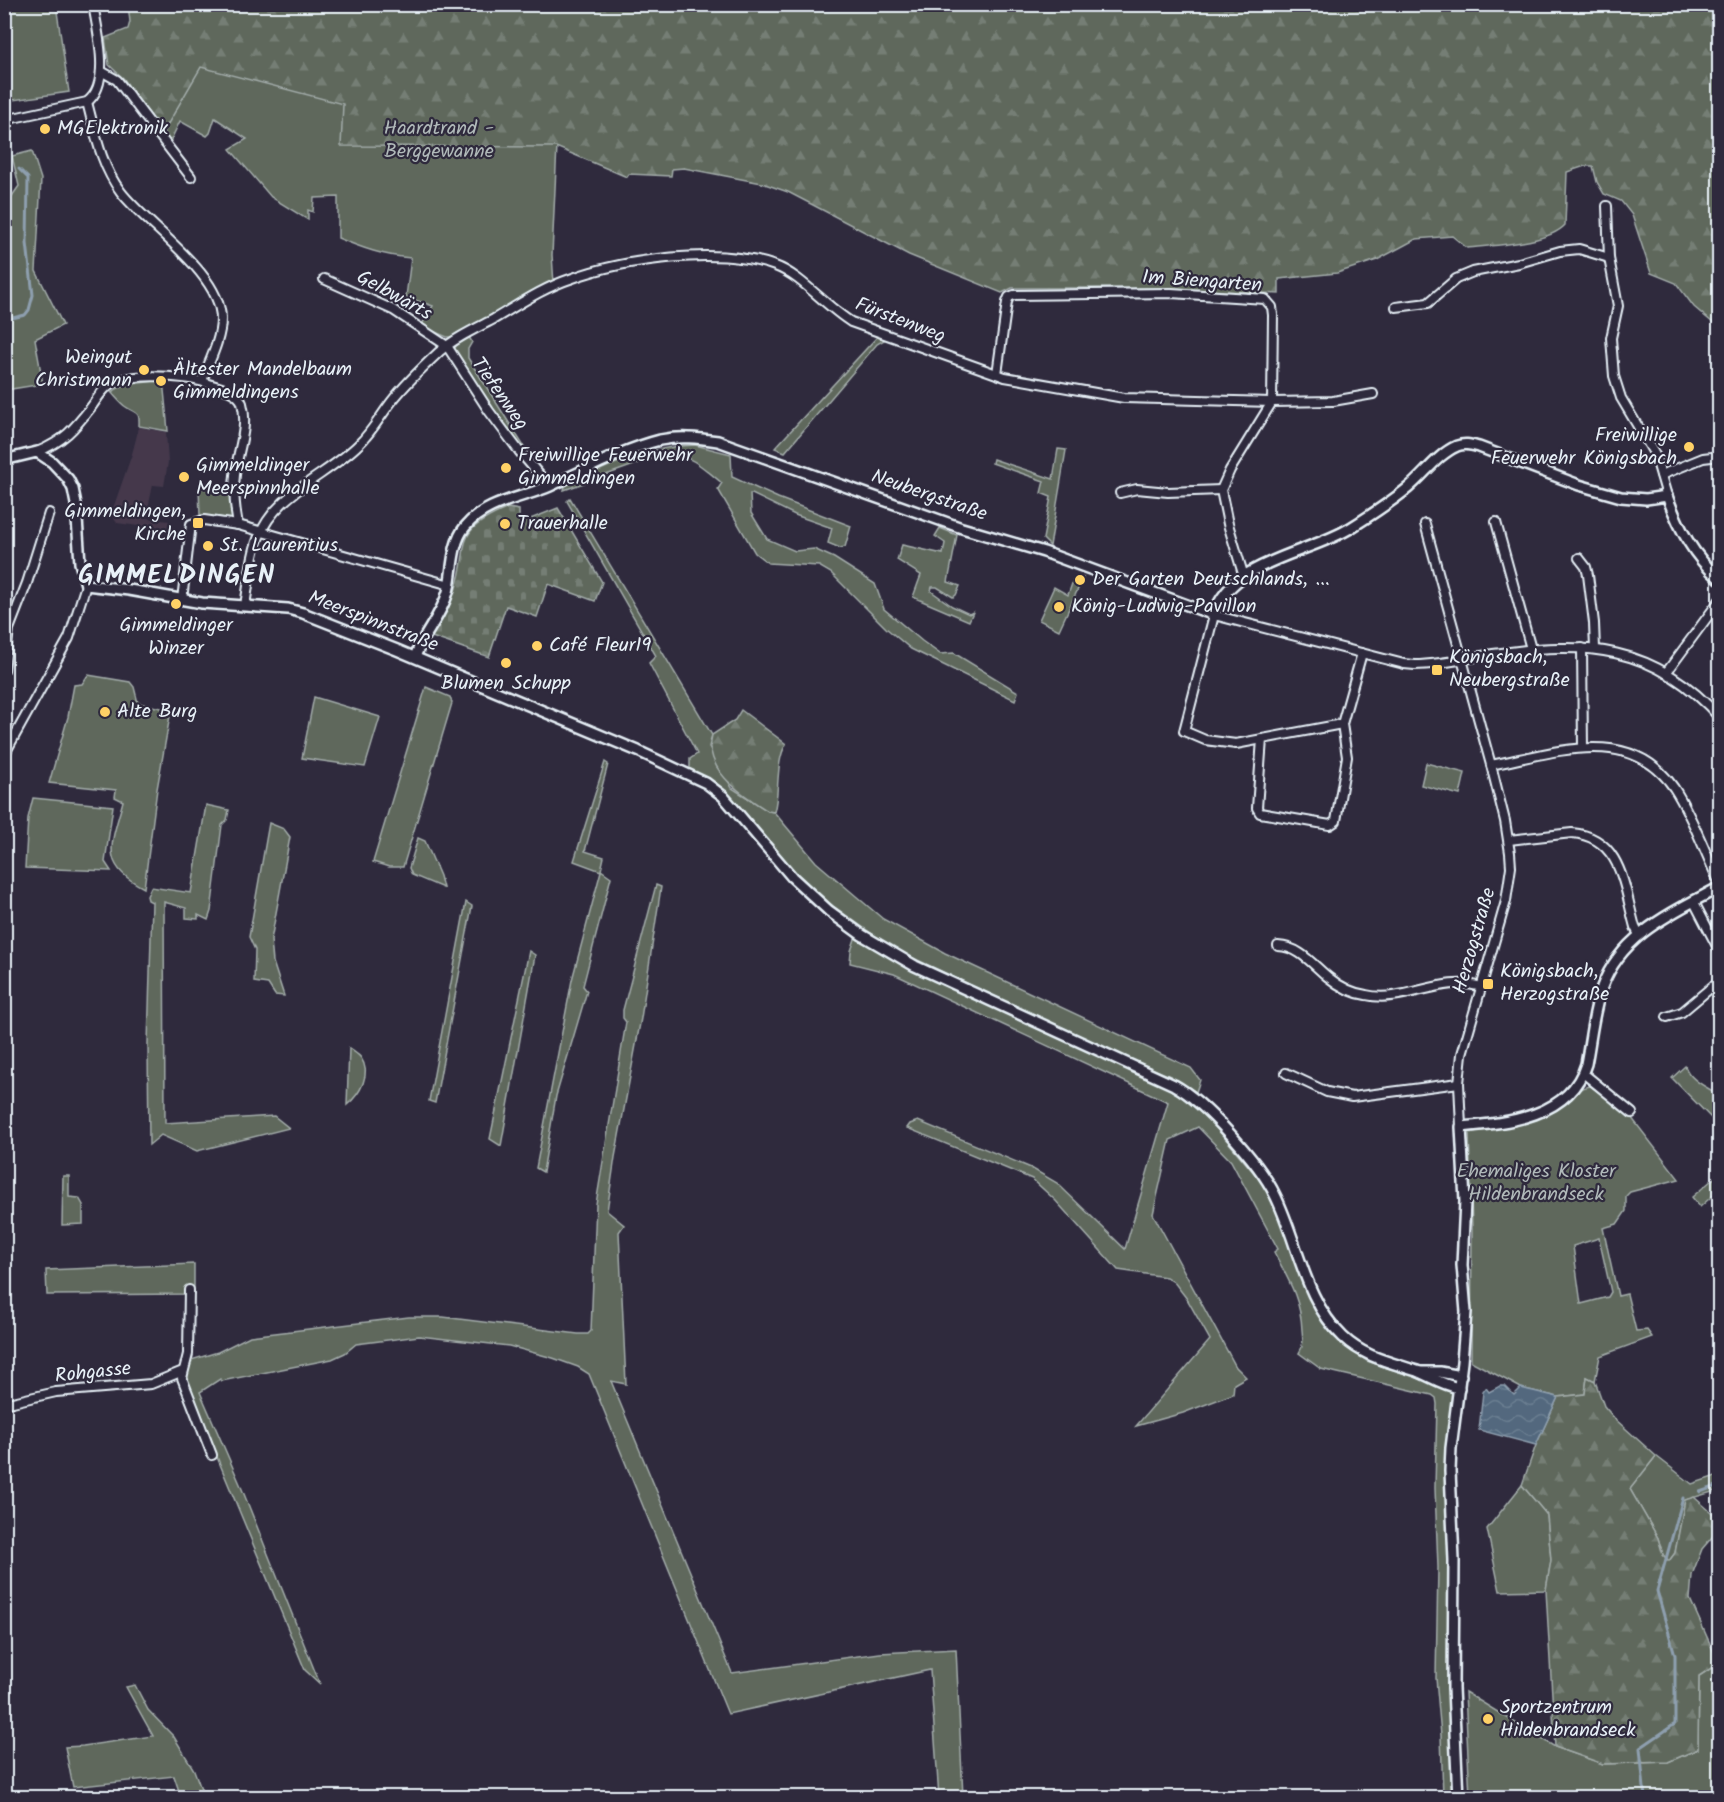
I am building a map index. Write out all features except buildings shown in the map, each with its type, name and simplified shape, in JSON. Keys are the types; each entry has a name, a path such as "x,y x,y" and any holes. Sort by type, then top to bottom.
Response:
{"street":[{"path":"4,120 87,102 96,94 101,70 101,52 93,4"},
{"path":"101,70 117,80 191,177"},
{"path":"87,102 104,160 114,182 133,206 185,254 218,303 220,330 202,381"},
{"path":"1607,206 1609,258 1618,306 1611,338 1614,376 1621,398 1655,455 1676,520 1692,550 1719,579"},
{"path":"1396,307 1428,303 1456,279 1473,272 1519,263 1560,251 1579,249 1609,258"},
{"name":"Fürstenweg","path":"260,533 278,507 360,444 403,389 447,346 555,285 589,272 671,258 728,258 775,266 795,276 834,311 851,322 997,374 1078,392 1124,398 1272,402 1333,401 1373,394"},
{"name":"Gelbwärts","path":"324,279 393,310 447,346"},
{"name":"Im Biengarten","path":"997,374 1007,302 1009,297 1014,295 1171,293 1265,299 1272,307 1273,315 1272,402"},
{"name":"Tiefenweg","path":"447,346 489,411 549,486"},
{"path":"4,460 37,452 57,443 71,433 110,385 133,378 191,378 202,381 237,396 242,405 244,431 234,478 238,525"},
{"path":"1244,577 1228,524 1221,490 1230,470 1272,402"},
{"name":"Neubergstraße","path":"415,657 420,643 436,620 450,585 457,542 467,524 476,516 502,502 549,486 600,462 662,440 689,437 718,441 962,528 1044,552 1214,615 1362,653 1415,665 1531,649 1582,648 1622,653 1666,673 1696,693 1719,718"},
{"path":"1341,724 1236,744 1205,740 1184,731 1220,599 1244,577 1283,555 1332,538 1351,528 1408,488 1449,451 1460,445 1479,447 1579,485 1621,497 1667,496"},
{"path":"4,755 69,638 86,585 80,563 73,489 68,479 52,462 37,452"},
{"path":"1661,475 1703,458 1719,456"},
{"path":"1120,493 1131,489 1168,492 1221,490"},
{"path":"4,670 9,629 27,583 49,513"},
{"path":"182,600 191,524 204,520 238,525 450,585"},
{"path":"1496,522 1531,649"},
{"name":"Herzogstraße","path":"1425,524 1491,765 1509,840 1511,867 1509,889 1462,1054 1459,1083 1465,1201 1462,1265 1466,1312 1450,1471 1454,1560 1453,1688 1458,1797"},
{"path":"245,605 260,533"},
{"path":"1579,558 1586,567 1588,575 1595,649"},
{"name":"Meerspinnstraße","path":"86,585 182,600 295,610 415,657 646,754 706,783 723,796 802,887 840,919 882,948 915,966 1164,1080 1199,1102 1248,1156 1274,1193 1312,1292 1334,1327 1349,1341 1378,1360 1419,1372"},
{"path":"1666,673 1719,600"},
{"path":"1582,648 1583,748"},
{"path":"1262,739 1258,811 1330,825 1336,821 1347,757 1341,724 1362,653"},
{"path":"1461,1127 1494,1124 1545,1110 1571,1092 1583,1073 1598,999 1605,978 1619,957 1639,934 1653,924 1719,886 1681,801 1665,777 1644,759 1624,750 1583,748 1491,765"},
{"path":"1509,840 1572,833 1600,841 1616,862 1639,934"},
{"path":"1694,902 1719,952"},
{"path":"1278,946 1293,948 1340,986 1367,996 1395,995 1459,983 1481,987"},
{"path":"1666,1017 1682,1012 1719,980"},
{"path":"1286,1073 1327,1092 1352,1097 1459,1083"},
{"path":"1583,1073 1632,1113"},
{"path":"189,1290 188,1354 183,1371 184,1386 213,1455"},
{"name":"Rohgasse","path":"4,1404 56,1392 151,1384 183,1371"},
{"path":"1419,1372 1440,1372 1461,1376"},
{"path":"1419,1372 1437,1382 1459,1389"}],"shaded area":[{"path":"139,427 166,432 168,462 164,486 153,485 146,518 169,521 167,530 117,523 111,514"}],"green space":[{"path":"128,4 1719,5 1719,325 1694,307 1676,283 1651,273 1632,215 1621,201 1604,194 1597,182 1593,166 1567,172 1565,225 1557,231 1533,240 1467,248 1452,236 1416,239 1377,260 1337,273 1279,279 1279,294 1172,288 1012,288 1002,293 909,255 788,192 762,183 684,168 672,169 671,176 629,174 627,177 556,147 341,146 343,104 201,67 162,134 124,79 109,65 105,38 128,29 130,22"},
{"name":"Haardtrand - Berggewanne","path":"224,4 557,145 552,255 554,284 454,337 447,337 421,326 433,306 406,297 411,258 373,251 338,238 338,197 314,198 313,212 308,210 308,220 271,197 230,149 247,139 215,118 207,136 180,121 168,146 127,85 127,79 104,40"},
{"path":"4,5 56,5 69,92 6,101"},
{"path":"32,151 41,179 36,271 63,325 35,339 43,384 5,390 5,206 19,186 12,156"},
{"path":"878,336 886,339 877,344 785,452 775,448"},
{"path":"469,337 472,342 468,349 468,358 544,474 516,443 454,350 457,344"},
{"path":"163,380 168,431 139,426 137,413 124,405 111,392 124,385"},
{"path":"695,445 731,454 732,477 778,498 851,526 845,547 840,548 828,543 832,528 795,515 750,494 751,513 767,539 795,551 814,549 834,558 875,584 884,609 922,641 940,654 954,653 1018,692 1015,700 911,649 886,628 831,573 819,566 768,563 755,553 718,489 722,483 694,461 679,456 659,456 564,490 565,486 628,458 660,449"},
{"path":"1058,449 1066,450 1050,546 1043,539 1051,497 1041,493 1044,481 992,463 993,459 1053,479"},
{"path":"199,488 231,489 233,519 200,515"},
{"path":"570,498 712,735 709,747 732,788 768,811 774,812 816,862 883,919 945,953 1191,1068 1200,1080 1196,1092 1170,1076 1102,1047 892,948 815,893 787,865 732,800 711,781 690,769 690,759 697,754 649,663 656,656 567,501"},
{"path":"508,508 519,510 519,519 528,520 558,508 602,582 595,601 548,584 537,617 506,606 489,657 432,637 455,591 466,540 470,532 489,517"},
{"path":"940,528 957,535 948,582 960,586 953,597 937,587 932,587 931,591 952,606 969,614 973,612 969,621 913,597 921,575 897,560 902,545 943,554 945,543 935,536"},
{"path":"1074,578 1083,578 1059,630 1039,620 1054,587 1068,595"},
{"path":"88,675 130,682 134,687 138,703 171,710 157,789 144,888 120,871 114,861 113,841 123,801 115,797 116,790 49,783 68,717 74,685 82,684"},
{"path":"426,687 450,697 452,703 403,867 389,867 373,862"},
{"path":"314,697 380,717 365,767 302,758"},
{"path":"741,710 786,744 780,760 774,812 768,811 736,789 713,760 712,735 735,720"},
{"path":"605,762 608,764 585,851 604,857 601,870 611,877 583,986 587,991 556,1096 543,1172 536,1168 572,980 601,871 574,861"},
{"path":"1426,763 1465,773 1460,795 1421,785"},
{"path":"33,798 113,806 105,862 111,871 25,868 28,818"},
{"path":"206,805 229,810 227,820 222,825 208,920 198,915 198,919 186,918 186,908 164,902 165,1123 274,1116 289,1128 197,1151 161,1135 149,1145 148,1044 152,902 147,896 151,887 191,893"},
{"path":"269,823 284,829 290,837 271,940 273,962 284,996 275,995 268,984 254,982 255,950 249,937"},
{"path":"418,838 425,841 443,888 412,875 409,868"},
{"path":"656,885 661,887 641,1018 607,1211 624,1225 619,1232 626,1384 611,1381 732,1673 880,1653 956,1649 963,1797 939,1797 930,1670 728,1714 589,1374 578,1367 509,1346 419,1336 356,1344 345,1353 332,1359 222,1381 220,1379 200,1392 240,1484 320,1684 305,1670 191,1394 187,1374 191,1360 218,1352 250,1336 409,1317 443,1317 578,1334 588,1334 591,1331 596,1204 626,1022 623,1018 623,1010"},
{"path":"466,902 472,906 435,1103 429,1101"},
{"path":"856,936 897,961 1175,1091 1204,1113 1270,1192 1297,1265 1316,1308 1334,1337 1367,1361 1453,1390 1447,1434 1446,1484 1451,1568 1454,1797 1443,1797 1436,1678 1438,1567 1435,1488 1436,1398 1432,1395 1321,1369 1299,1353 1303,1339 1299,1309 1293,1290 1274,1252 1278,1249 1231,1161 1198,1127 1170,1140 1153,1214 1236,1367 1246,1377 1234,1384 1233,1394 1183,1413 1136,1426 1210,1340 1187,1299 1174,1282 1166,1277 1118,1270 1055,1200 1032,1179 907,1128 918,1121 1031,1168 1057,1183 1125,1249 1168,1102 894,974 850,963"},
{"path":"529,951 535,955 501,1146 490,1139"},
{"path":"349,1048 361,1058 365,1077 360,1090 347,1105"},
{"path":"1685,1066 1693,1078 1720,1097 1719,1126 1672,1078"},
{"name":"Ehemaliges Kloster Hildenbrandseck","path":"1590,1086 1628,1113 1679,1179 1630,1192 1626,1196 1626,1211 1617,1224 1603,1228 1618,1296 1627,1294 1636,1331 1647,1330 1652,1337 1600,1356 1595,1381 1587,1377 1585,1394 1558,1397 1521,1388 1471,1361 1472,1229 1469,1133 1545,1116 1559,1108 1582,1088","holes":["1599,1238 1611,1292 1608,1297 1581,1304 1573,1246"]},
{"path":"1719,1174 1719,1190 1700,1207 1692,1197"},
{"path":"63,1176 69,1176 69,1197 79,1198 83,1205 83,1224 62,1225"},
{"path":"194,1264 194,1294 47,1295 46,1270"},
{"path":"1587,1377 1595,1381 1604,1406 1615,1419 1656,1456 1630,1489 1658,1538 1663,1555 1669,1561 1675,1553 1685,1500 1694,1497 1719,1519 1719,1529 1702,1549 1692,1575 1690,1599 1716,1657 1713,1667 1699,1676 1698,1749 1668,1762 1603,1764 1555,1747 1546,1590 1551,1560 1547,1515 1522,1485 1536,1445 1558,1397 1585,1394"},
{"path":"1656,1456 1692,1484 1719,1475 1719,1490 1685,1500 1675,1553 1669,1561 1663,1555 1658,1538 1630,1489"},
{"path":"1522,1485 1547,1515 1551,1560 1546,1590 1500,1591 1487,1529"},
{"name":"Sportzentrum Hildenbrandseck","path":"1719,1655 1719,1668 1714,1667 1720,1674 1719,1797 1470,1797 1465,1692 1555,1747 1603,1764 1668,1762 1698,1749 1699,1676 1713,1667"},
{"path":"135,1685 148,1710 174,1737 194,1770 204,1797 181,1797 174,1776 73,1787 65,1747 153,1736 126,1687"}],"water":[{"path":"1505,1386 1514,1395 1521,1388 1558,1397 1536,1445 1479,1430 1483,1392 1486,1388 1489,1392"}],"waterway":[{"path":"4,320 25,315 29,310 33,295 27,243 28,178 19,169"},
{"path":"1700,1492 1720,1485"},
{"path":"1645,1798 1640,1748 1675,1724 1675,1655 1657,1591 1683,1498"}],"place":[{"name":"MGElektronik","path":"45,129"},
{"name":"Weingut Christmann","path":"144,370"},
{"name":"Ältester Mandelbaum Gimmeldingens","path":"161,381"},
{"name":"Freiwillige Feuerwehr Königsbach","path":"1689,447"},
{"name":"Freiwillige Feuerwehr Gimmeldingen","path":"506,468"},
{"name":"Gimmeldinger Meerspinnhalle","path":"184,477"},
{"name":"Gimmeldingen, Kirche","path":"198,523"},
{"name":"Trauerhalle","path":"505,524"},
{"name":"St. Laurentius","path":"208,546"},
{"name":"Der Garten Deutschlands, ...","path":"1080,580"},
{"name":"Gimmeldinger Winzer","path":"176,604"},
{"name":"König-Ludwig-Pavillon","path":"1059,607"},
{"name":"Café Fleur19","path":"537,646"},
{"name":"Blumen Schupp","path":"506,663"},
{"name":"Königsbach, Neubergstraße","path":"1437,670"},
{"name":"Alte Burg","path":"105,712"},
{"name":"Königsbach, Herzogstraße","path":"1488,984"},
{"name":"Sportzentrum Hildenbrandseck","path":"1488,1719"}],"district":[{"name":"GIMMELDINGEN","path":"177,576"}]}
